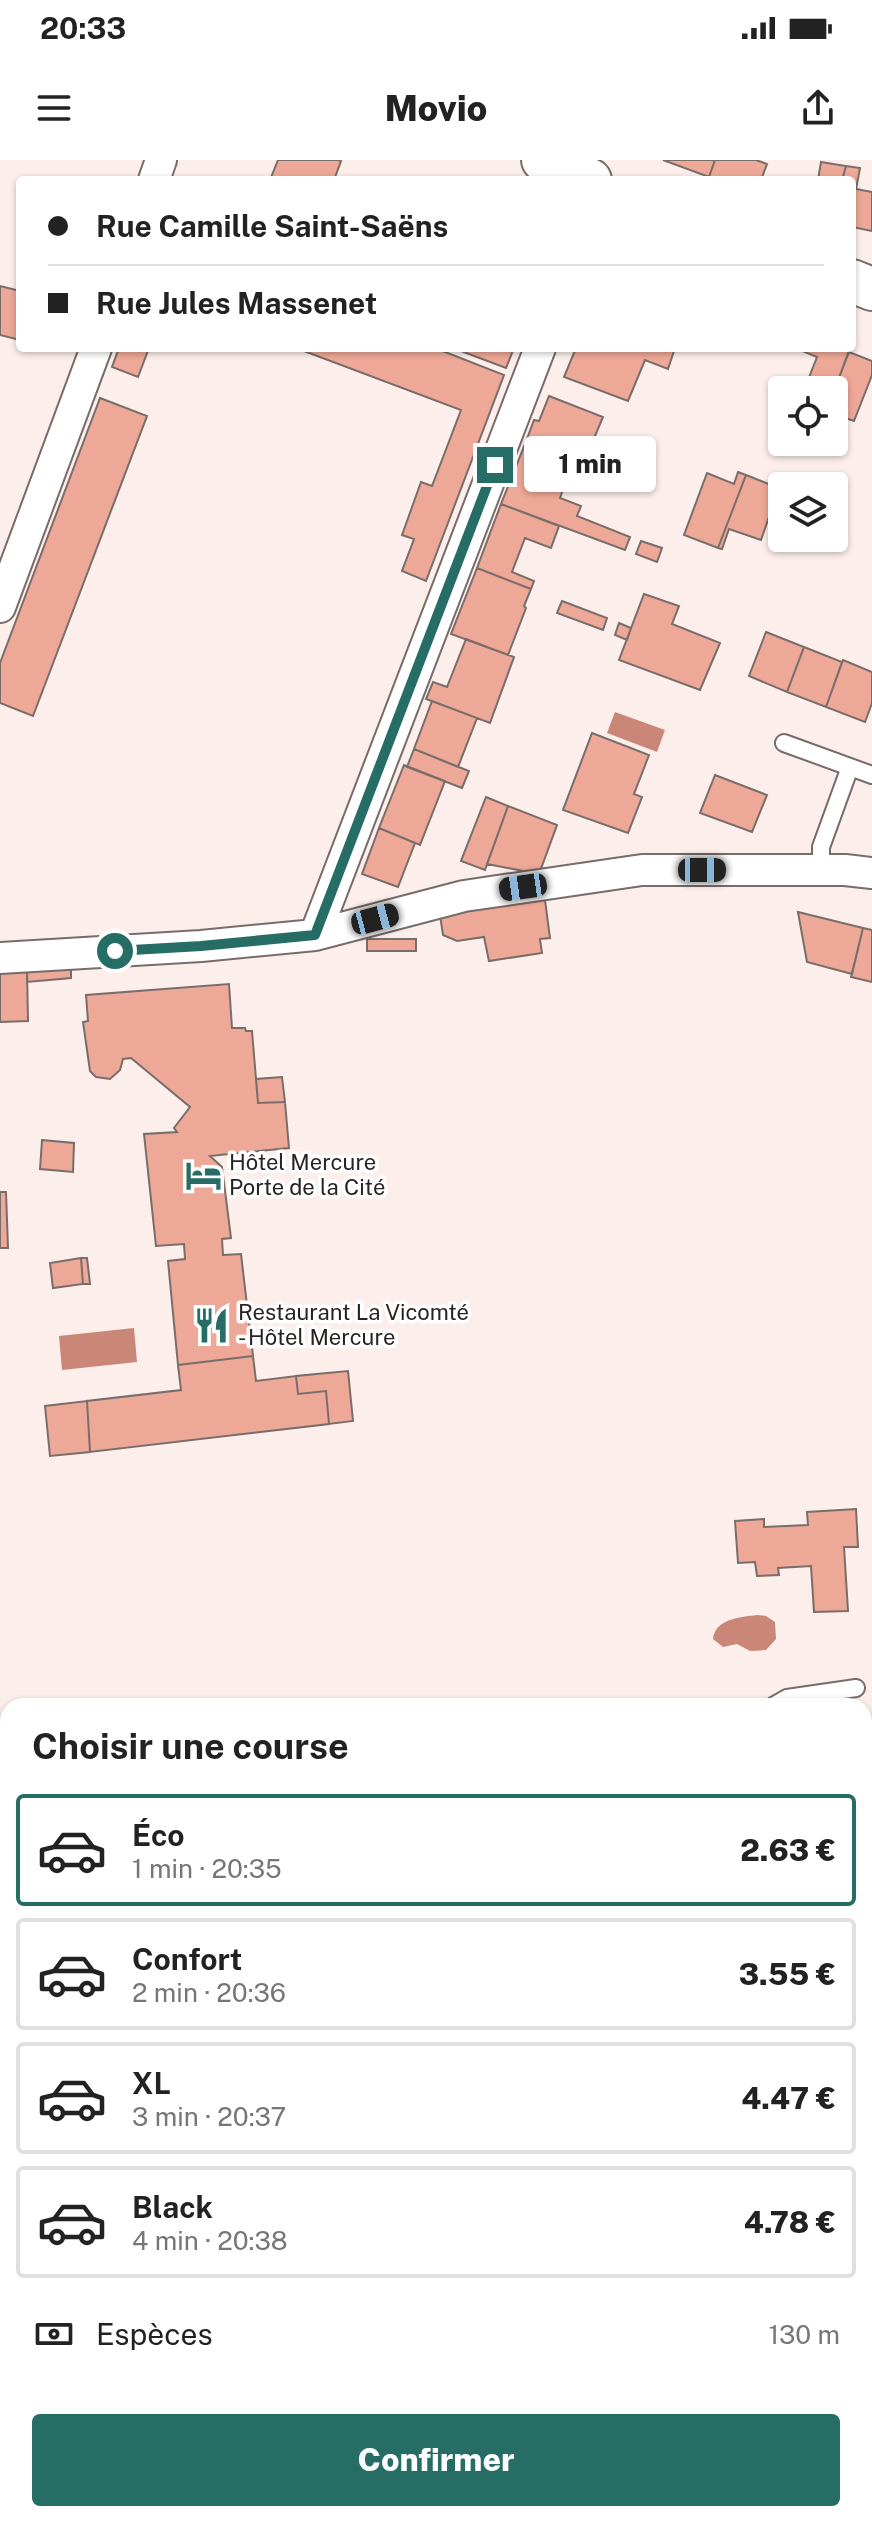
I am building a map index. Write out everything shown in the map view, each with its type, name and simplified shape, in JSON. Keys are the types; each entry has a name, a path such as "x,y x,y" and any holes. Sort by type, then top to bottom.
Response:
{"main road":[{"path":"543,160 581,176"}],"street":[{"path":"0,607 95,352"},
{"path":"315,935 538,352"},
{"path":"0,958 201,946 315,935 464,896 642,870 872,873"}],"lane":[{"path":"784,743 872,775"},
{"path":"821,870 821,847 850,767"},
{"path":"787,1698 856,1688"}],"shaded area":[{"path":"615,712 665,730 657,752 607,733"},
{"path":"134,1328 137,1362 62,1370 59,1336"},
{"path":"757,1615 775,1622 776,1639 766,1650 750,1651 737,1644 723,1647 713,1639 723,1623"}],"building":[{"path":"278,160 341,161 335,176 272,176"},
{"path":"663,160 715,160 709,176"},
{"path":"715,160 756,160 767,164 762,176 709,176"},
{"path":"821,162 846,166 843,176 819,176"},
{"path":"846,166 860,168 856,189 856,176 843,176"},
{"path":"856,189 872,192 872,231 856,228"},
{"path":"0,286 16,290 16,339 0,335"},
{"path":"118,352 147,352 138,377 112,367"},
{"path":"307,352 445,352 504,375 426,581 402,571 414,539 402,535 421,482 432,486 461,410"},
{"path":"464,352 512,352 506,368"},
{"path":"574,352 674,352 668,369 645,360 628,401 564,377"},
{"path":"805,352 849,352 840,376 810,376 817,357"},
{"path":"849,352 872,361 872,375 854,421 848,419 848,376 840,376"},
{"path":"549,396 603,417 585,460 527,439 534,420 539,421"},
{"path":"100,398 147,416 33,716 0,703 0,663"},
{"path":"527,439 575,456 560,498 581,506 577,516 630,537 625,550 501,504"},
{"path":"603,467 632,478 628,489 599,477"},
{"path":"738,472 746,475 718,548 684,535 707,473 734,484"},
{"path":"746,475 768,484 768,520 761,540 729,529 722,549 718,548"},
{"path":"501,504 559,526 551,548 525,538 512,572 534,581 531,589 477,568"},
{"path":"641,541 662,548 657,562 636,554"},
{"path":"477,568 531,589 508,655 451,634"},
{"path":"644,594 679,606 672,624 720,643 700,690 619,660"},
{"path":"562,601 607,618 603,630 557,613"},
{"path":"619,623 631,628 627,640 615,635"},
{"path":"766,632 804,647 787,692 749,676"},
{"path":"466,639 514,657 490,723 426,699 433,682 447,687"},
{"path":"804,647 842,662 826,707 787,692"},
{"path":"843,660 872,672 872,703 865,722 826,707"},
{"path":"432,701 477,718 458,767 414,749"},
{"path":"592,733 649,755 634,794 642,797 628,833 563,810"},
{"path":"414,749 469,771 462,788 407,767"},
{"path":"404,765 445,781 420,845 379,828"},
{"path":"715,775 767,795 752,832 700,813"},
{"path":"486,797 508,806 485,870 461,861"},
{"path":"508,806 557,825 539,874 487,864"},
{"path":"379,828 415,843 398,887 362,874"},
{"path":"545,900 550,938 540,939 542,953 489,961 484,937 457,941 443,935 440,915"},
{"path":"798,912 863,928 852,974 807,962"},
{"path":"863,928 872,930 872,982 851,977"},
{"path":"367,939 416,939 416,951 367,951"},
{"path":"71,966 71,978 27,982 27,969"},
{"path":"27,969 28,1021 0,1022 0,972"},
{"path":"229,984 232,1028 252,1031 258,1103 285,1102 289,1148 210,1156 222,1167 231,1238 222,1239 223,1255 241,1254 253,1356 178,1365 168,1261 185,1259 184,1244 156,1246 144,1134 177,1132 174,1128 190,1107 131,1058 123,1059 120,1070 110,1079 96,1077 90,1071 83,1022 88,1021 86,995"},
{"path":"282,1077 285,1102 258,1103 256,1079"},
{"path":"42,1140 74,1143 73,1172 40,1169"},
{"path":"0,1192 6,1192 8,1248 0,1248"},
{"path":"81,1258 83,1284 53,1288 50,1263"},
{"path":"81,1258 87,1258 90,1284 83,1284"},
{"path":"253,1356 256,1381 296,1376 298,1394 326,1391 329,1424 90,1452 87,1401 181,1390 178,1365"},
{"path":"348,1371 353,1421 329,1424 326,1391 298,1394 296,1376"},
{"path":"87,1401 90,1452 50,1456 45,1406"},
{"path":"856,1509 858,1547 844,1547 848,1611 814,1612 811,1566 778,1568 779,1575 757,1576 755,1562 738,1563 735,1521 764,1519 764,1527 808,1525 807,1512"}],"place":[{"name":"Hôtel Mercure Porte de la Cité","path":"203,1175"},
{"name":"Restaurant La Vicomté - Hôtel Mercure","path":"212,1325"}],"route":[{"path":"115,951 315,935 495,465"}]}
